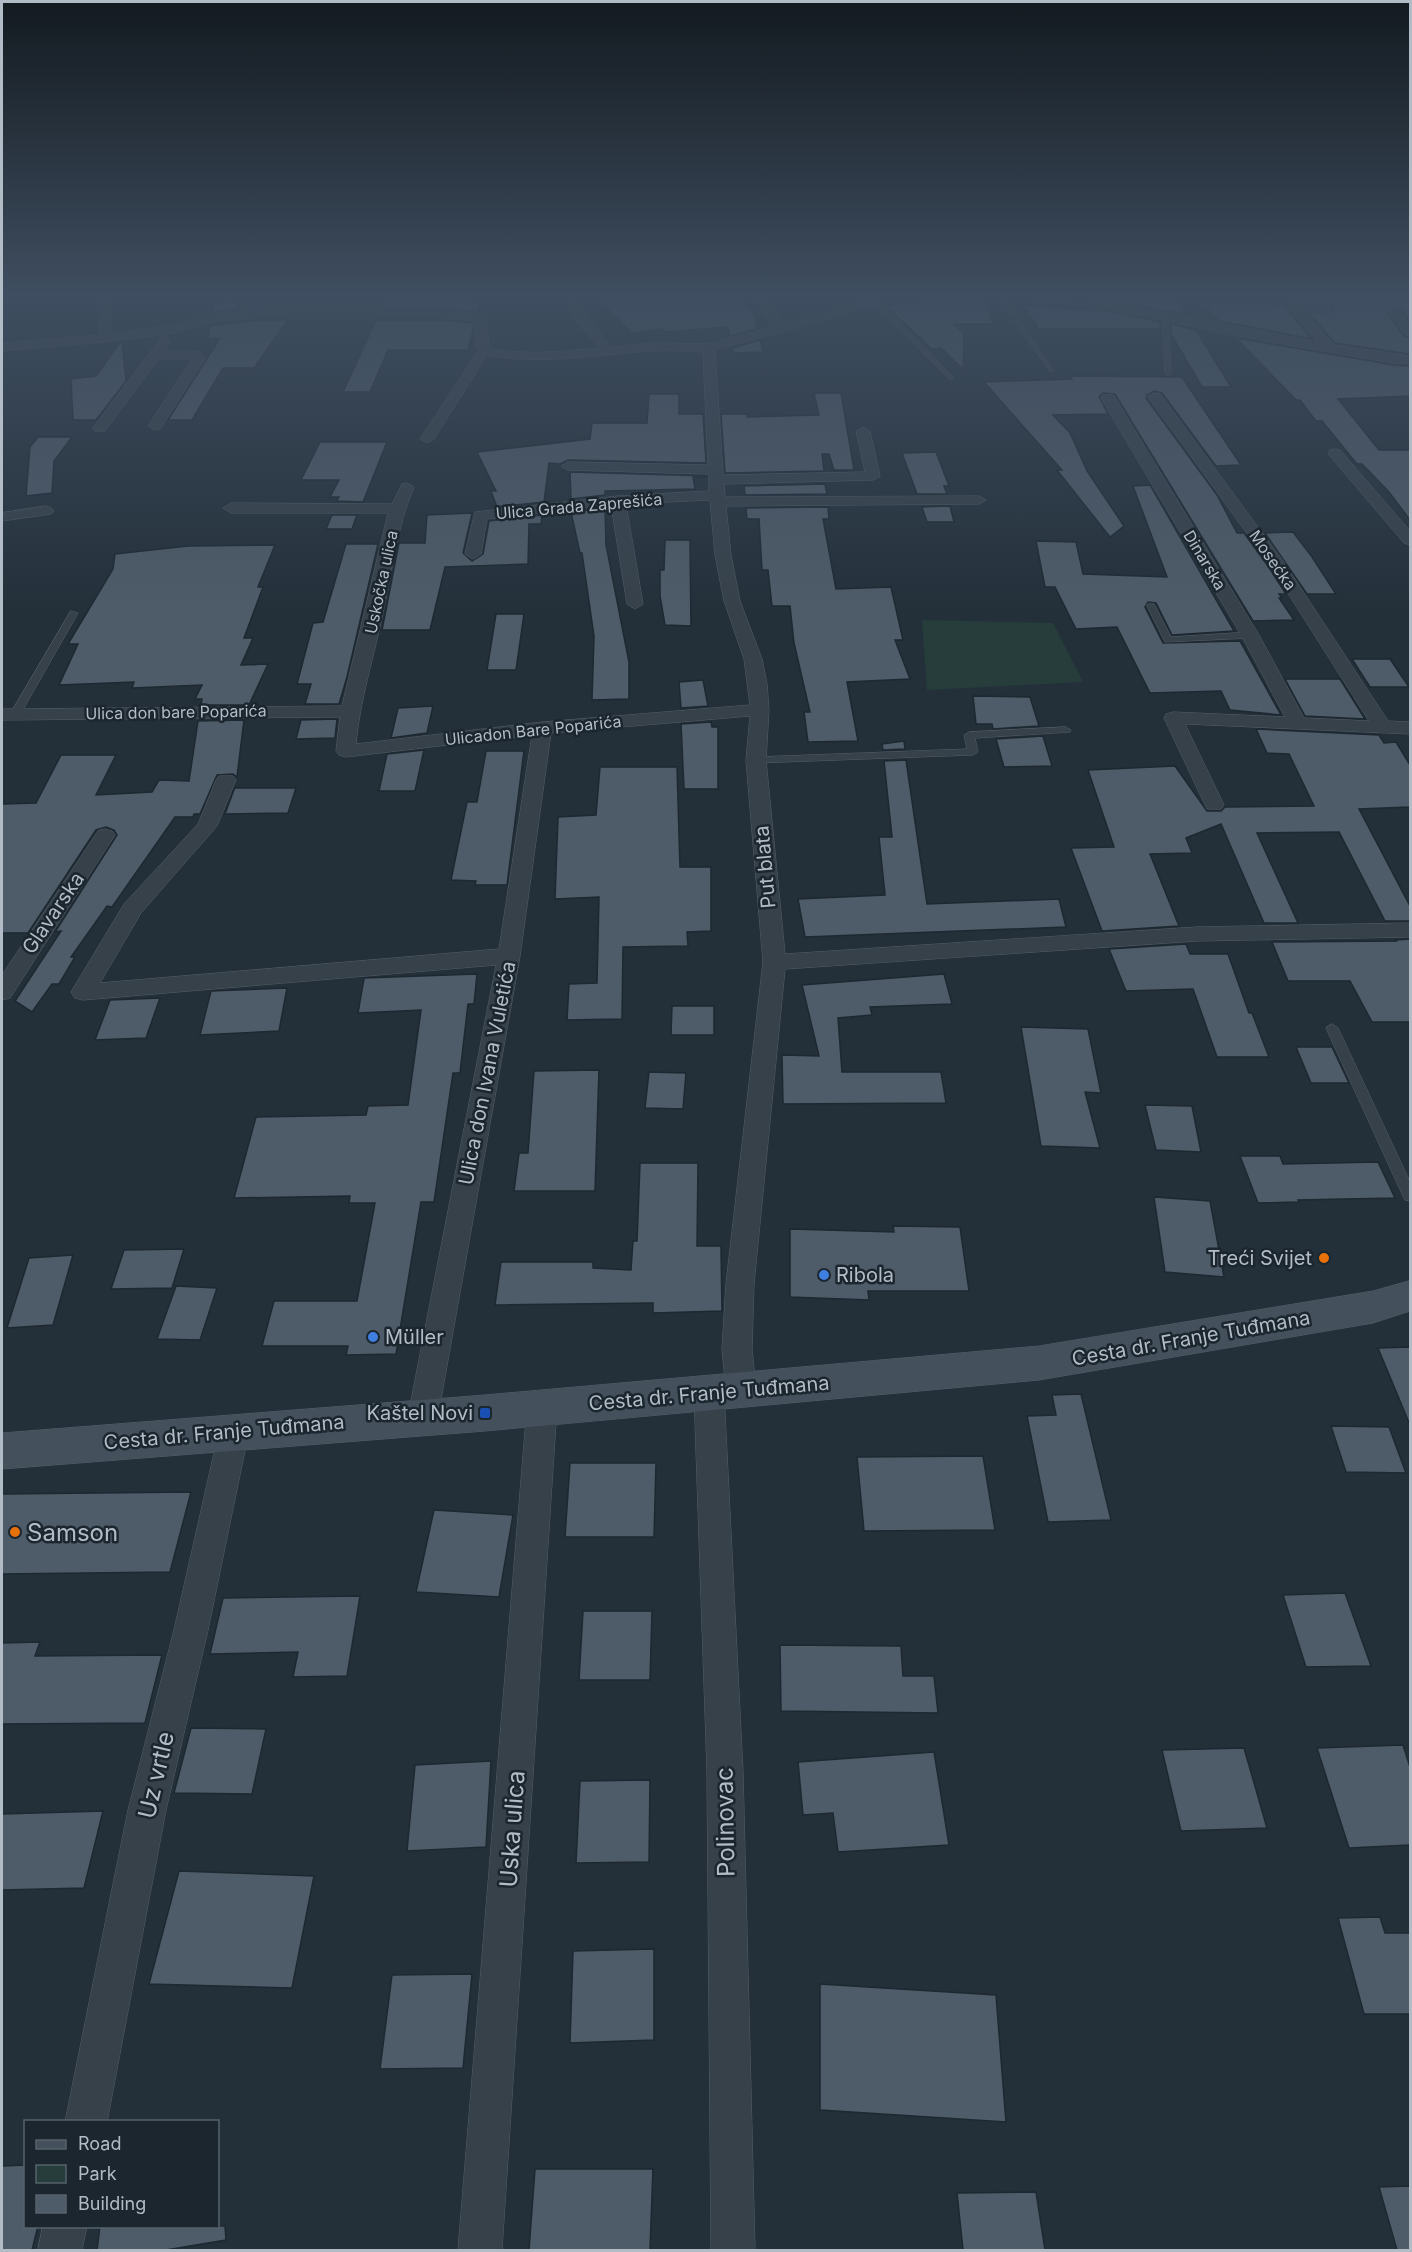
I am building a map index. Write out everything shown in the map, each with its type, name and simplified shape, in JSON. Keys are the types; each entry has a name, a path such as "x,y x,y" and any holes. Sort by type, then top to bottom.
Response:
{"main road":[{"name":"Cesta dr. Franje Tuđmana","path":"2,1451 725,1392 1039,1363 1373,1307 1410,1296"}],"street":[{"path":"100,428 120,402"},
{"path":"155,426 171,402"},
{"path":"427,439 451,402"},
{"name":"Put blata","path":"712,402 723,555 732,601 753,659 758,684 760,710 756,760 774,962 740,1284 737,1349 725,1392"},
{"name":"Dinarska","path":"1110,402 1250,635 1298,724"},
{"name":"Mosećka","path":"1159,402 1277,564 1383,728"},
{"path":"717,487 873,476 863,431"},
{"path":"1335,453 1410,540"},
{"path":"568,466 717,487 980,500"},
{"path":"397,509 407,487"},
{"name":"Ulica Grada Zaprešića","path":"473,554 480,515 717,487"},
{"path":"618,500 635,604"},
{"name":"Uskočka ulica","path":"231,508 397,509 374,616 350,711"},
{"path":"2,517 46,511"},
{"name":"Ulicadon Bare Poparića","path":"350,711 346,750 542,728 760,710"},
{"name":"Ulica don bare Poparića","path":"9,713 350,711"},
{"path":"1214,805 1173,718 1410,728"},
{"name":"Ulica don Ivana Vuletića","path":"423,1416 509,956 542,728"},
{"path":"226,780 207,826 132,909 83,992 509,956"},
{"name":"Glavarska","path":"2,992 105,835"},
{"path":"774,962 1197,934 1410,930"},
{"name":"Polinovac","path":"725,1392 725,1772 733,2250"},
{"name":"Uska ulica","path":"480,2250 542,1407"},
{"name":"Uz vrtle","path":"86,2120 147,1810 234,1431"},
{"path":"60,2250 65,2228"}],"lane":[{"path":"1150,606 1168,639 1250,635"},
{"path":"9,713 74,613"},
{"path":"756,760 973,752 969,735 1066,730"},
{"path":"1332,1028 1410,1196"}],"green space":[{"path":"922,620 1053,623 1083,682 927,690"}],"building":[{"path":"72,402 110,402 96,420 73,420"},
{"path":"179,402 203,402 192,420 168,420"},
{"path":"648,402 679,402 679,414 703,414 706,463 568,460 560,464 549,463 544,502 497,507 491,491 496,491 477,452 590,439 592,423 647,423"},
{"path":"816,402 843,402 854,470 834,470 829,454 822,454 824,471 725,473 721,414 747,414 747,417 819,415"},
{"path":"1002,402 1102,402 1108,414 1053,415 1070,433 1087,471 1124,526 1110,537 1057,470 1062,470"},
{"path":"1120,402 1149,402 1217,495 1237,533 1244,533 1286,594 1279,594 1282,598 1279,598 1294,620 1253,621"},
{"path":"1169,402 1199,402 1241,465 1216,466"},
{"path":"1302,402 1340,402 1379,450 1410,450 1410,520 1389,492 1362,464 1357,464 1322,421 1316,421"},
{"path":"38,437 72,437 54,461 52,493 26,496 30,447"},
{"path":"320,442 387,442 363,502 337,501 339,497 330,497 339,480 301,480"},
{"path":"936,452 949,486 944,486 947,494 917,494 902,453"},
{"path":"570,472 707,477 693,477 695,489 605,491 605,495 571,499"},
{"path":"825,484 827,494 745,495 744,486"},
{"path":"1150,485 1234,631 1172,635 1156,603 1148,602 1145,607 1163,643 1240,641 1281,715 1230,710 1221,691 1150,693 1117,627 1076,629 1055,587 1045,587 1036,541 1076,542 1083,574 1167,577 1133,486"},
{"path":"950,506 954,522 927,522 922,507"},
{"path":"828,507 829,519 823,519 836,589 891,587 903,640 895,640 910,679 847,682 858,741 808,742 804,712 810,712 794,643 790,606 772,606 768,570 762,570 759,519 747,519 746,508"},
{"path":"605,508 606,545 629,662 629,699 592,700 594,636 582,553 580,553 571,512"},
{"path":"472,513 463,553 472,561 483,554 489,521 542,515 541,524 529,524 528,564 445,567 430,630 382,630 399,543 425,543 427,515"},
{"path":"332,515 357,515 352,529 326,529"},
{"path":"1293,532 1336,594 1307,594 1265,533"},
{"path":"665,540 690,540 691,626 665,625 660,596 660,570 664,570"},
{"path":"346,544 378,544 347,677 339,704 305,704 311,684 297,684 313,623 323,622"},
{"path":"275,545 258,587 263,587 244,638 253,638 241,665 268,664 249,705 201,705 202,699 195,699 202,685 132,688 134,682 59,685 78,644 68,644 113,569 115,554 188,546"},
{"path":"496,614 524,614 516,670 487,670"},
{"path":"1352,659 1390,659 1409,687 1370,687"},
{"path":"1285,679 1340,679 1365,719 1305,716"},
{"path":"703,680 708,706 681,708 679,682"},
{"path":"973,696 1030,697 1039,726 993,729 992,724 976,724"},
{"path":"433,706 427,733 391,738 398,708"},
{"path":"337,719 335,738 296,739 301,720"},
{"path":"244,720 237,777 233,774 217,775 200,814 194,814 193,817 175,817 112,907 107,906 71,957 75,957 59,984 52,984 32,1012 15,1001 61,931 55,932 117,835 114,830 106,827 96,830 28,933 2,933 2,804 36,803 61,755 116,755 96,795 152,792 159,780 189,781 198,721"},
{"path":"711,722 712,727 718,727 718,789 684,789 681,724"},
{"path":"1256,729 1379,735 1384,743 1396,742 1410,765 1410,807 1359,809 1410,906 1410,921 1385,921 1339,832 1257,833 1298,923 1264,923 1221,824 1186,838 1192,853 1150,854 1179,926 1102,931 1071,848 1114,847 1088,770 1175,766 1207,811 1221,811 1225,807 1314,806 1289,754 1267,753"},
{"path":"1043,736 1052,766 1004,767 996,739"},
{"path":"904,741 905,749 883,750 882,744"},
{"path":"424,750 415,791 379,791 387,754"},
{"path":"486,751 524,751 507,885 475,885 476,881 451,880 467,802 477,802"},
{"path":"906,760 927,904 1059,899 1066,927 805,937 798,899 885,895 879,837 892,837 884,761"},
{"path":"600,767 677,767 680,867 711,867 711,931 687,932 688,946 623,947 622,1019 567,1020 569,984 597,983 599,897 555,899 558,817 596,815"},
{"path":"235,787 296,788 288,813 225,814"},
{"path":"1410,939 1410,1022 1372,1022 1350,981 1288,981 1272,942 1396,941"},
{"path":"1186,944 1190,954 1228,954 1249,1013 1252,1013 1269,1057 1217,1057 1193,989 1126,991 1109,949"},
{"path":"477,974 474,1004 468,1004 460,1073 453,1073 434,1202 421,1202 396,1354 346,1355 348,1346 262,1346 274,1301 357,1301 375,1203 349,1203 350,1196 234,1198 256,1117 366,1115 368,1106 408,1105 421,1010 358,1013 364,978"},
{"path":"944,974 952,1004 870,1007 872,1015 838,1018 842,1072 941,1072 946,1103 783,1104 782,1055 819,1056 802,985"},
{"path":"287,988 279,1031 200,1035 211,991"},
{"path":"160,998 146,1038 95,1040 110,1000"},
{"path":"672,1006 714,1006 714,1035 671,1035"},
{"path":"1021,1027 1088,1029 1101,1093 1085,1092 1100,1148 1041,1146"},
{"path":"1296,1047 1332,1047 1349,1083 1311,1083"},
{"path":"599,1070 595,1191 514,1191 519,1153 528,1153 534,1071"},
{"path":"649,1072 686,1073 683,1109 645,1108"},
{"path":"1145,1105 1192,1106 1201,1152 1156,1150"},
{"path":"1240,1156 1280,1156 1283,1164 1378,1162 1395,1198 1258,1203"},
{"path":"640,1163 698,1163 697,1246 721,1246 722,1311 653,1313 653,1303 495,1305 501,1262 593,1262 593,1268 631,1270 633,1241 637,1241"},
{"path":"1154,1197 1210,1201 1224,1277 1165,1272"},
{"path":"893,1226 960,1227 969,1291 868,1291 869,1300 790,1297 790,1229 894,1232"},
{"path":"184,1249 172,1288 111,1289 124,1250"},
{"path":"73,1255 53,1325 7,1328 29,1258"},
{"path":"176,1286 217,1288 200,1340 157,1339"},
{"path":"1410,1347 1410,1425 1378,1348"},
{"path":"1081,1394 1111,1520 1048,1522 1027,1416 1056,1415 1052,1395"},
{"path":"1331,1426 1389,1427 1406,1473 1346,1472"},
{"path":"983,1456 995,1530 864,1531 857,1457"},
{"path":"570,1463 656,1463 654,1537 565,1537"},
{"path":"191,1492 170,1572 2,1574 2,1494"},
{"path":"434,1510 513,1515 499,1597 416,1592"},
{"path":"1345,1593 1371,1666 1306,1667 1283,1595"},
{"path":"360,1596 347,1676 293,1677 298,1652 210,1654 223,1598"},
{"path":"583,1611 652,1611 650,1680 579,1680"},
{"path":"40,1642 35,1656 162,1655 145,1723 2,1724 2,1643"},
{"path":"780,1645 901,1646 903,1676 934,1676 938,1713 781,1711"},
{"path":"191,1728 266,1729 252,1794 174,1793"},
{"path":"1403,1745 1410,1767 1410,1845 1349,1848 1317,1748"},
{"path":"1244,1748 1267,1828 1181,1831 1162,1750"},
{"path":"934,1752 949,1845 838,1852 833,1813 803,1815 798,1762"},
{"path":"491,1761 486,1847 407,1851 415,1765"},
{"path":"650,1780 649,1862 576,1863 580,1781"},
{"path":"103,1811 84,1888 2,1890 2,1814"},
{"path":"179,1871 314,1876 292,1988 149,1984"},
{"path":"1380,1917 1385,1933 1410,1933 1410,2014 1364,2014 1338,1918"},
{"path":"654,1949 654,2040 570,2043 573,1951"},
{"path":"472,1974 463,2068 380,2069 392,1975"},
{"path":"820,1984 996,1995 1006,2122 820,2110"},
{"path":"24,2165 24,2228 38,2228 32,2250 2,2250 2,2166"},
{"path":"535,2169 653,2169 650,2250 529,2250"},
{"path":"1410,2186 1410,2250 1397,2250 1379,2187"},
{"path":"1036,2192 1045,2250 963,2250 957,2193"},
{"path":"219,2226 225,2226 226,2240 166,2250 97,2250 100,2228 219,2228"}],"place":[{"name":"Treći Svijet","path":"1324,1258"},
{"name":"Ribola","path":"824,1275"},
{"name":"Müller","path":"373,1337"},
{"name":"Kaštel Novi","path":"485,1413"},
{"name":"Samson","path":"15,1532"}]}
